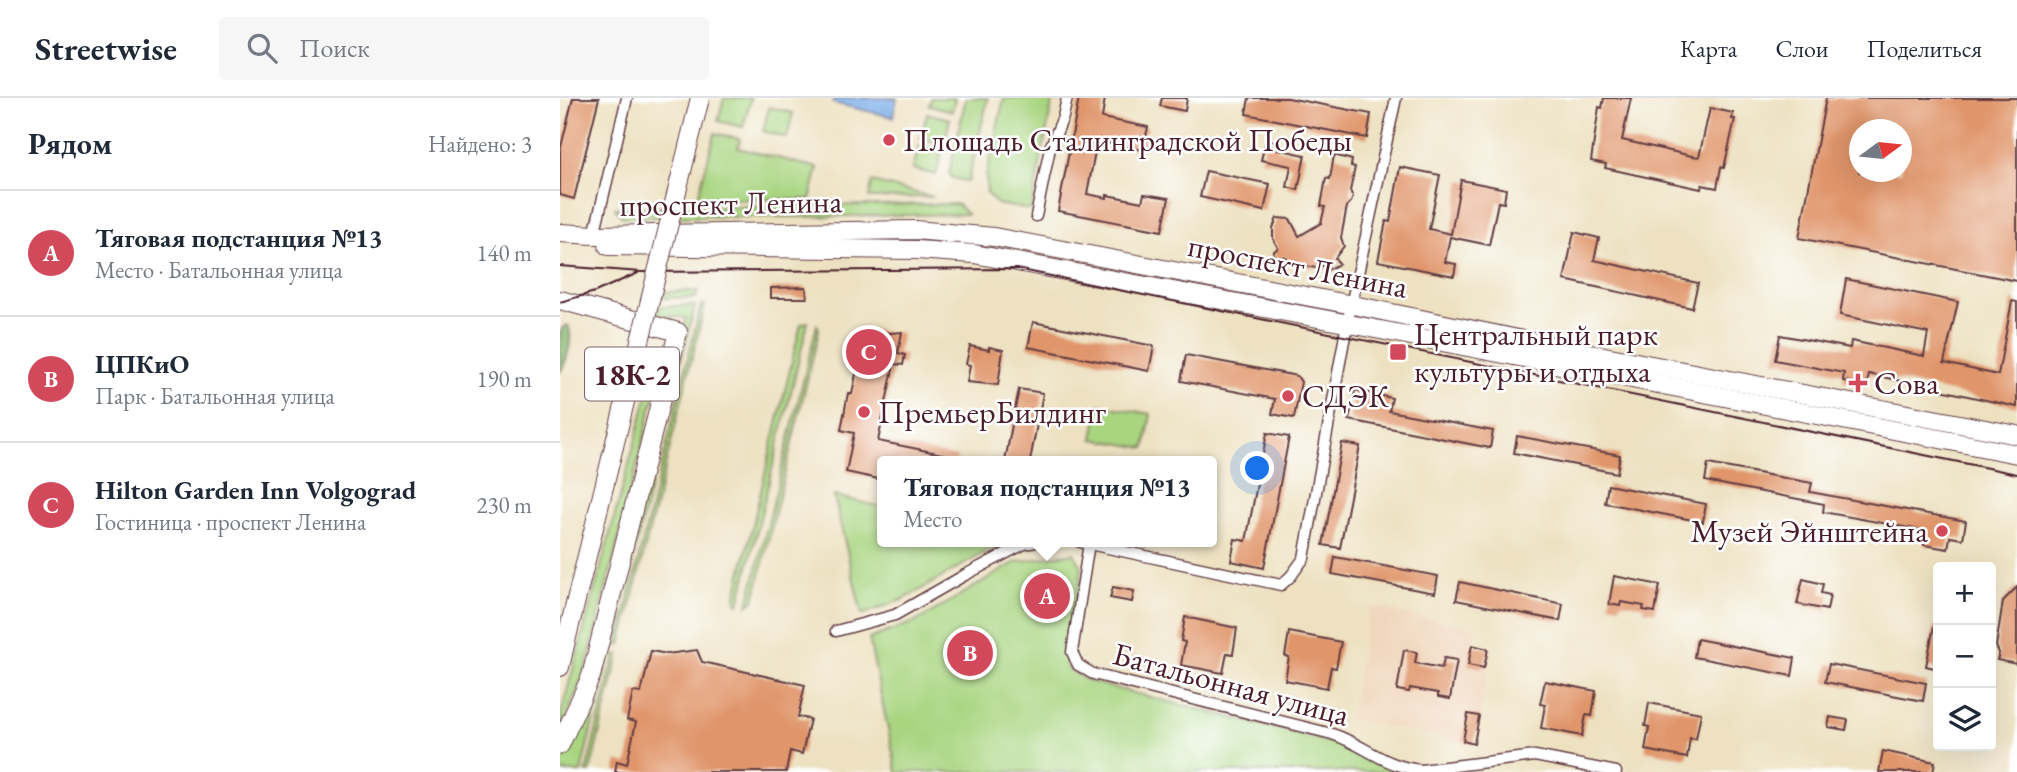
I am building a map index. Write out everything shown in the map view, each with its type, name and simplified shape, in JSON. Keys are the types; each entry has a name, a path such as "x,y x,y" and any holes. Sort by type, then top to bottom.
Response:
{"main road":[{"name":"18К-2","path":"560,667 701,98"},
{"name":"проспект Ленина","path":"560,233 594,235 915,230 973,234 1353,305 2017,435"},
{"name":"проспект Ленина","path":"560,245 917,250 974,254 2017,454"},
{"path":"560,300 678,332 591,676 560,745"}],"street":[{"path":"594,235 627,98"},
{"path":"1035,216 1050,148 1063,117 1067,98"},
{"path":"1108,547 1281,585 1292,576 1304,558 1347,324 1396,98"},
{"path":"836,631 895,615 1018,547"},
{"name":"Батальонная улица","path":"1084,547 1072,652 1078,665 1093,674 1339,737 1383,761 1404,768 1420,770 1535,756 1616,772"}],"shaded area":[{"path":"1370,607 1475,628 1472,645 1492,649 1474,744 1349,719"}],"green space":[{"path":"724,98 751,98 743,127 718,121"},
{"path":"931,98 955,98 952,111 929,105"},
{"path":"966,98 988,98 968,182 952,178 949,173"},
{"path":"1004,98 1053,98 1031,210 997,204 987,194 986,176"},
{"path":"769,107 793,113 787,138 763,131"},
{"path":"927,113 950,119 944,144 921,138"},
{"path":"715,133 740,139 738,148 818,168 810,199 697,200"},
{"path":"919,145 942,151 936,175 913,169"},
{"path":"872,182 933,197 869,198"},
{"path":"957,204 967,214 627,217 621,216 615,208"},
{"path":"698,291 696,298 661,298 662,292"},
{"path":"695,305 611,647 606,649 686,318 656,314 658,307"},
{"path":"701,305 705,305 621,645 617,646"},
{"path":"808,322 739,604 736,603 736,595 800,328 801,324"},
{"path":"568,325 569,349 560,372 560,333 563,327"},
{"path":"817,325 818,335 754,600 748,605"},
{"path":"660,350 662,365 585,672 560,730 560,717"},
{"path":"1099,405 1151,414 1145,448 1093,439"},
{"path":"834,496 877,506 877,547 994,547 904,599 862,615"},
{"path":"1074,553 1082,567 1066,667 1087,681 1344,746 1398,772 897,772 869,639 917,621 1016,562"},
{"path":"619,654 590,772 586,772 615,655"},
{"path":"609,655 581,772 560,772 560,764 589,703 604,658"}],"water":[{"path":"834,98 897,98 893,117 833,103"}],"building":[{"path":"573,98 599,98 574,199 560,195 560,151"},
{"path":"1079,98 1105,98 1102,118 1148,127 1143,150 1097,141 1087,194 1142,202 1144,194 1169,198 1162,231 1058,211"},
{"path":"1162,98 1187,98 1185,111 1160,106"},
{"path":"1249,98 1288,98 1371,114 1367,138 1246,114"},
{"path":"1604,98 1631,98 1622,140 1699,157 1710,108 1733,113 1732,119 1735,119 1717,188 1702,185 1701,189 1605,168 1606,164 1591,161 1599,107 1602,108"},
{"path":"1826,98 2017,98 2017,281 1799,238"},
{"path":"1266,140 1278,142 1277,149 1305,155 1298,190 1287,187 1291,166 1261,160"},
{"path":"1334,155 1352,160 1351,166 1355,167 1350,191 1353,197 1347,206 1341,238 1344,246 1335,258 1339,264 1326,271 1322,264 1316,268 1291,263 1284,256 1279,260 1273,252 1278,248 1273,239 1277,218 1290,219 1299,236 1321,223 1325,207 1321,206 1326,178 1330,179"},
{"path":"1400,167 1440,175 1429,229 1451,234 1461,180 1506,189 1504,203 1498,202 1489,245 1450,237 1445,262 1456,264 1454,276 1378,261 1386,221 1390,222"},
{"path":"1206,171 1270,184 1264,211 1200,197"},
{"path":"1574,232 1599,238 1594,260 1698,283 1692,308 1564,280"},
{"path":"1846,279 1958,302 1944,363 1998,375 2012,301 2017,302 2017,407 1869,374 1867,385 1843,381 1844,373 1775,360 1780,335 1850,348 1851,341 1924,356 1928,333 1840,315"},
{"path":"806,287 807,298 771,298 771,288"},
{"path":"1033,322 1154,346 1149,371 1028,347"},
{"name":"ПремьерБилдинг","path":"864,328 890,333 902,332 898,353 905,355 903,365 894,364 878,441 952,456 877,456 877,479 846,472 854,433 841,430 848,393 852,394 860,354 855,353 857,342 861,343"},
{"path":"970,346 1003,350 998,385 967,382 970,365 966,364"},
{"path":"1186,355 1297,376 1301,382 1294,418 1272,414 1275,399 1181,381"},
{"path":"1019,389 1043,393 1031,456 1006,456"},
{"path":"1355,390 1392,398 1389,411 1493,431 1490,448 1349,420"},
{"path":"1267,433 1289,437 1264,568 1231,561 1235,539 1246,541"},
{"path":"1517,436 1620,455 1617,473 1514,453"},
{"path":"1342,443 1360,446 1340,548 1323,545"},
{"path":"1708,464 1812,483 1810,492 1966,521 1963,539 1950,537 1948,549 1924,545 1926,531 1823,512 1824,504 1705,481"},
{"path":"1608,485 1706,504 1703,522 1605,503"},
{"path":"1335,557 1438,576 1435,593 1332,574"},
{"path":"1041,576 1059,580 1052,615 1034,611"},
{"path":"1614,576 1660,585 1655,612 1643,610 1644,606 1621,602 1620,606 1609,604"},
{"path":"1803,579 1823,584 1821,593 1830,595 1827,610 1797,604"},
{"path":"1460,582 1563,604 1560,621 1456,600"},
{"path":"1113,587 1134,591 1132,602 1110,598"},
{"path":"2017,587 2017,664 1997,660 1999,653 1996,646 2003,601"},
{"path":"1185,617 1237,628 1233,654 1227,653 1223,673 1181,665"},
{"path":"1933,631 1933,668 1926,666"},
{"path":"1289,632 1341,642 1336,668 1331,667 1327,688 1285,680"},
{"path":"1697,639 1795,658 1792,676 1694,657"},
{"path":"1472,645 1488,649 1484,668 1468,665"},
{"path":"697,650 702,662 805,685 798,717 810,719 802,754 790,751 786,772 615,772 617,761 627,764 636,722 627,720 633,692 641,693 651,651 667,654"},
{"path":"1404,650 1417,652 1415,663 1442,668 1444,658 1457,660 1450,699 1438,697 1438,693 1410,688 1409,692 1397,690"},
{"path":"1829,664 1926,683 1923,701 1825,682"},
{"path":"1545,681 1596,691 1592,716 1586,715 1582,736 1541,728 1545,705 1540,704"},
{"path":"1649,703 1701,713 1696,739 1690,738 1687,758 1645,750"},
{"path":"1468,714 1479,716 1474,744 1463,741"},
{"path":"1830,717 1848,720 1846,730 1828,727"},
{"path":"1883,751 1935,762 1933,772 1879,772"}],"tram line":[{"path":"560,266 641,272 1017,269 2017,474"},
{"path":"560,302 595,292 638,273"}],"place":[{"name":"Площадь Сталинградской Победы","path":"889,140"},
{"name":"Hilton Garden Inn Volgograd","path":"869,352"},
{"name":"Центральный парк культуры и отдыха","path":"1398,352"},
{"name":"Сова","path":"1858,383"},
{"name":"СДЭК","path":"1288,396"},
{"name":"ПремьерБилдинг","path":"864,412"},
{"name":"Музей Эйнштейна","path":"1942,531"},
{"name":"Тяговая подстанция №13","path":"1047,596"},
{"name":"ЦПКиО","path":"970,653"}]}
